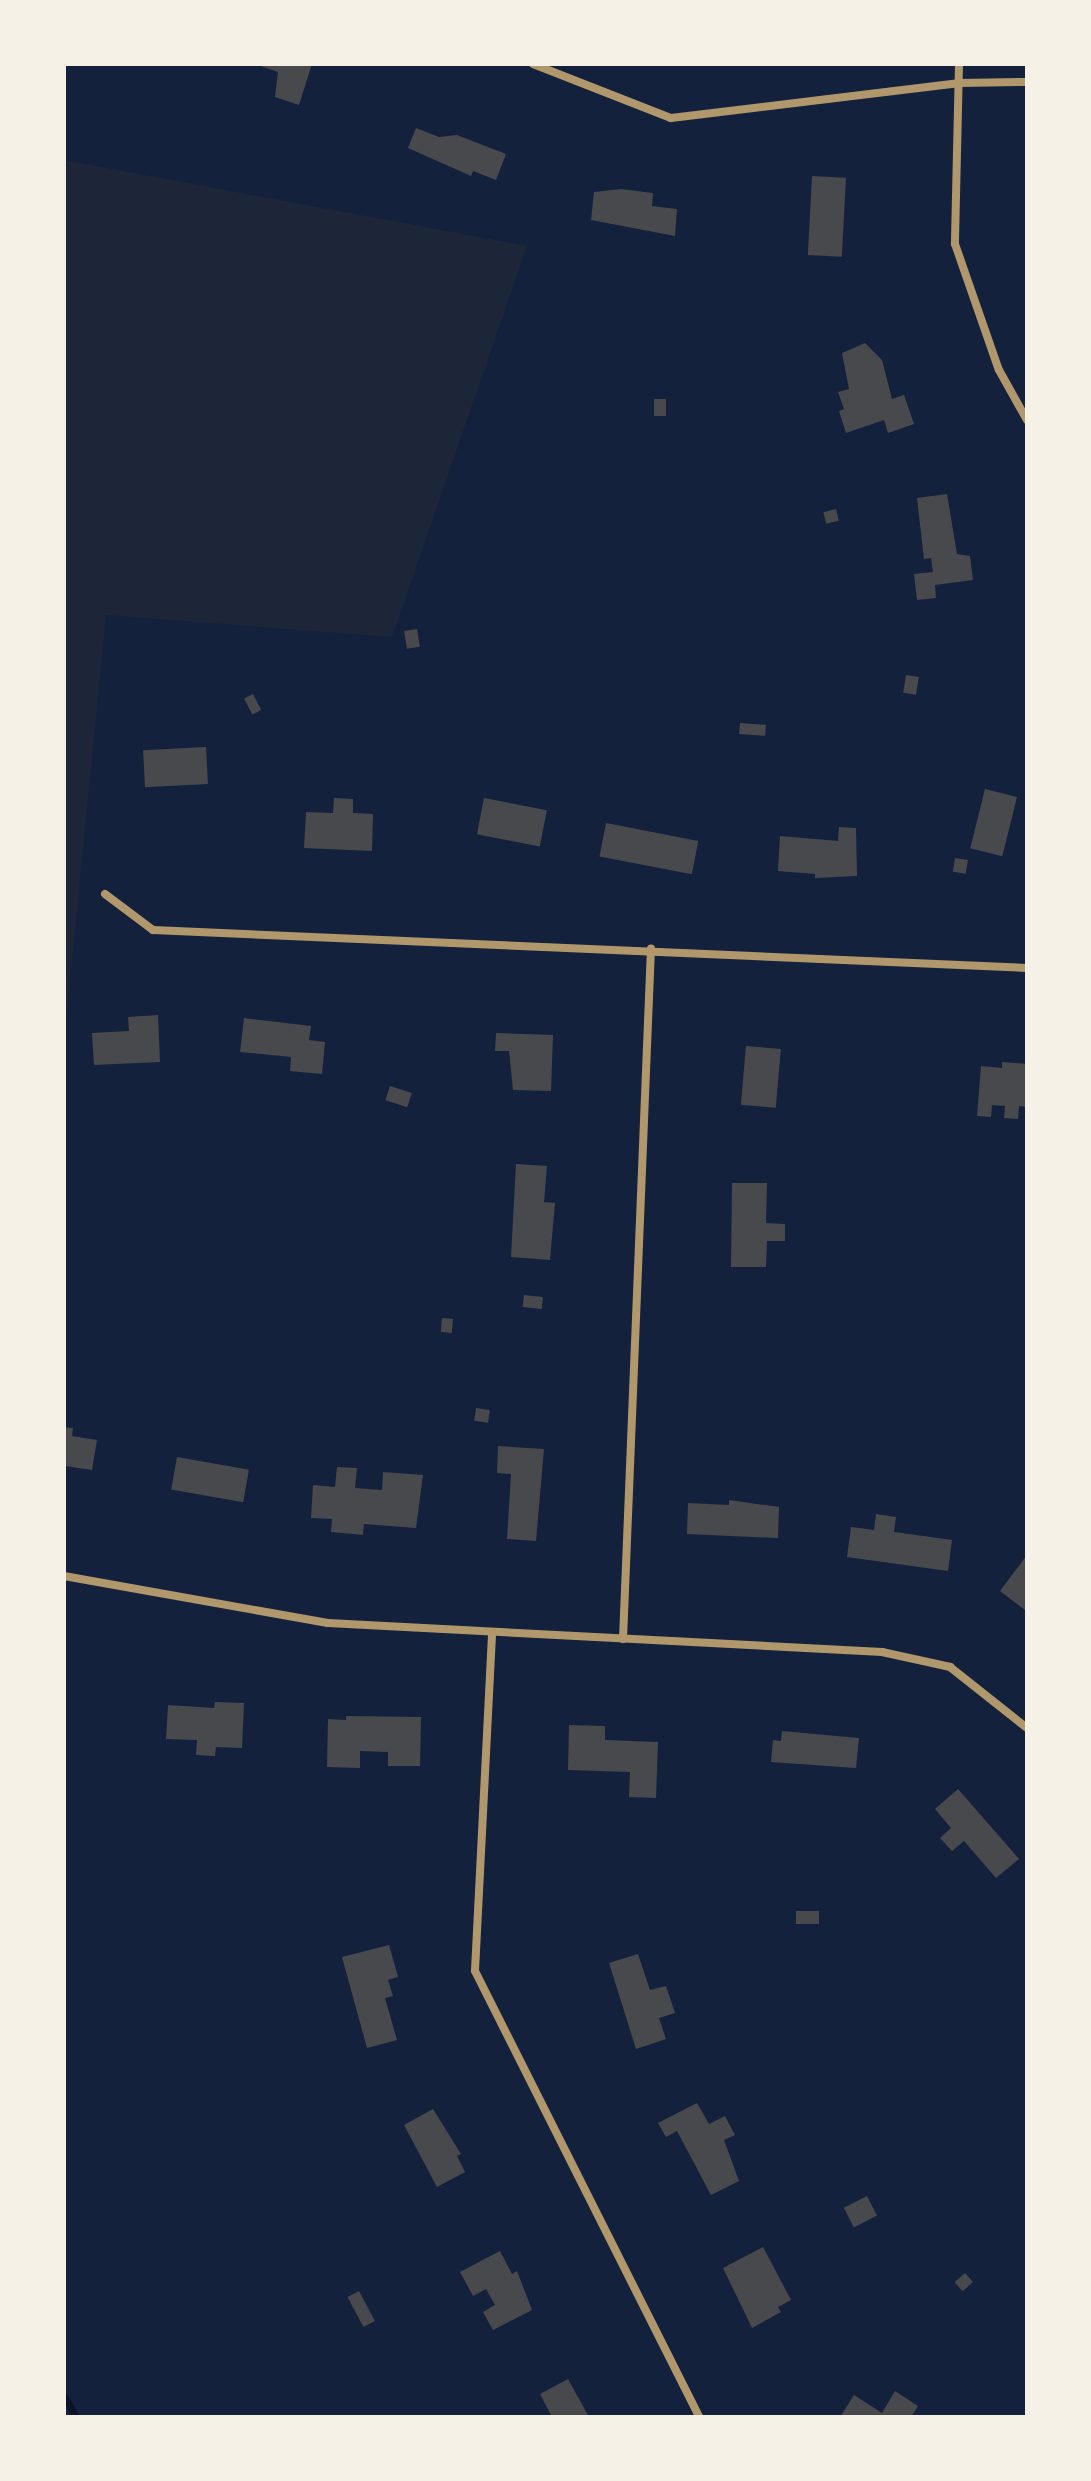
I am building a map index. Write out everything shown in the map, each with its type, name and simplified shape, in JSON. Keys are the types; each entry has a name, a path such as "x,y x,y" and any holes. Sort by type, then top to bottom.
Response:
{"street":[{"path":"533,64 671,118 960,83 1027,82"},
{"path":"959,64 955,244 999,370 1027,420"},
{"path":"105,894 153,930 651,949 1027,968"},
{"path":"623,1639 651,949"},
{"path":"64,1576 328,1623 492,1635 882,1652 950,1667 1027,1728"},
{"path":"492,1635 475,1971 699,2417"}],"shaded area":[{"path":"64,160 527,246 392,637 106,615 64,1041"}],"building":[{"path":"255,64 312,64 299,105 275,97 278,72"},
{"path":"416,128 439,137 457,135 506,154 496,180 473,171 471,176 408,148"},
{"path":"812,176 846,178 842,257 808,255"},
{"path":"621,189 653,193 652,206 677,209 675,236 591,220 594,192"},
{"path":"865,343 882,360 892,399 904,395 914,424 888,433 884,420 846,433 839,411 844,409 838,392 849,389 842,353"},
{"path":"654,399 666,399 666,416 654,416"},
{"path":"947,494 957,554 970,556 973,580 935,585 936,598 917,600 914,574 933,572 931,558 924,559 917,498"},
{"path":"836,509 839,521 826,524 823,512"},
{"path":"417,629 420,647 407,649 404,631"},
{"path":"906,675 919,677 916,695 903,693"},
{"path":"253,694 261,710 252,715 244,699"},
{"path":"740,723 766,725 765,736 739,734"},
{"path":"206,747 208,784 145,787 143,750"},
{"path":"985,789 1017,797 1002,856 970,848"},
{"path":"334,798 353,799 353,813 373,814 372,851 304,848 306,812 333,813"},
{"path":"484,798 547,810 540,847 477,834"},
{"path":"606,823 698,841 692,874 600,856"},
{"path":"839,827 856,828 857,876 815,878 815,874 778,871 780,836 838,841"},
{"path":"955,858 968,860 966,874 953,872"},
{"path":"158,1015 160,1062 94,1065 92,1033 129,1031 128,1017"},
{"path":"244,1018 311,1026 309,1040 325,1042 322,1074 290,1071 291,1057 240,1052"},
{"path":"496,1033 553,1035 551,1091 513,1090 509,1051 495,1051"},
{"path":"746,1046 781,1049 776,1108 741,1105"},
{"path":"1002,1062 1027,1064 1027,1107 1019,1106 1018,1119 1004,1118 1005,1106 992,1105 991,1117 977,1116 981,1066 1002,1068"},
{"path":"390,1086 412,1093 407,1107 385,1100"},
{"path":"516,1164 547,1166 544,1202 555,1203 550,1260 511,1257"},
{"path":"732,1183 767,1183 766,1223 785,1224 785,1241 767,1241 766,1267 731,1267"},
{"path":"524,1295 543,1297 542,1309 523,1307"},
{"path":"442,1318 453,1319 452,1333 441,1332"},
{"path":"476,1408 490,1410 488,1423 474,1421"},
{"path":"64,1427 73,1428 72,1436 97,1440 92,1470 65,1466"},
{"path":"498,1446 544,1449 536,1541 507,1539 511,1474 497,1473"},
{"path":"177,1457 249,1470 243,1502 171,1489"},
{"path":"337,1467 357,1468 355,1488 382,1490 383,1472 423,1475 416,1528 364,1524 363,1535 331,1532 332,1519 311,1518 313,1485 335,1487"},
{"path":"729,1500 779,1507 778,1538 687,1534 688,1503 729,1505"},
{"path":"876,1514 896,1517 894,1532 952,1540 948,1571 847,1557 851,1527 874,1530"},
{"path":"1027,1555 1027,1607 1025,1610 1000,1591"},
{"path":"215,1702 244,1703 242,1748 216,1747 215,1756 196,1755 197,1740 166,1739 168,1705 214,1708"},
{"path":"346,1716 421,1717 420,1766 388,1766 388,1752 360,1751 360,1768 327,1767 328,1719 346,1720"},
{"path":"569,1725 605,1726 605,1740 658,1742 656,1798 629,1797 630,1772 568,1770"},
{"path":"782,1731 859,1738 856,1768 771,1762 773,1740 781,1741"},
{"path":"958,1789 1019,1859 996,1878 964,1841 952,1851 940,1838 951,1828 935,1809"},
{"path":"796,1911 819,1911 819,1924 796,1924"},
{"path":"389,1945 398,1977 388,1980 393,1996 385,1998 397,2040 367,2048 342,1957"},
{"path":"638,1954 650,1990 666,1986 675,2013 659,2018 666,2039 636,2049 609,1963"},
{"path":"697,2103 709,2124 725,2116 735,2135 724,2140 739,2181 711,2195 677,2131 666,2137 658,2123"},
{"path":"433,2109 461,2154 457,2156 465,2172 437,2187 404,2125"},
{"path":"867,2196 877,2216 854,2227 844,2208"},
{"path":"763,2247 791,2300 778,2307 781,2312 752,2328 723,2268"},
{"path":"500,2251 512,2274 517,2271 532,2310 493,2330 483,2312 495,2305 486,2289 473,2296 460,2272"},
{"path":"965,2273 973,2282 963,2291 955,2282"},
{"path":"359,2291 375,2321 363,2327 348,2297"},
{"path":"568,2379 589,2417 552,2417 540,2394"},
{"path":"895,2391 918,2406 911,2417 840,2417 854,2395 882,2413"}],"waterway":[{"path":"64,2396 76,2417"}]}
